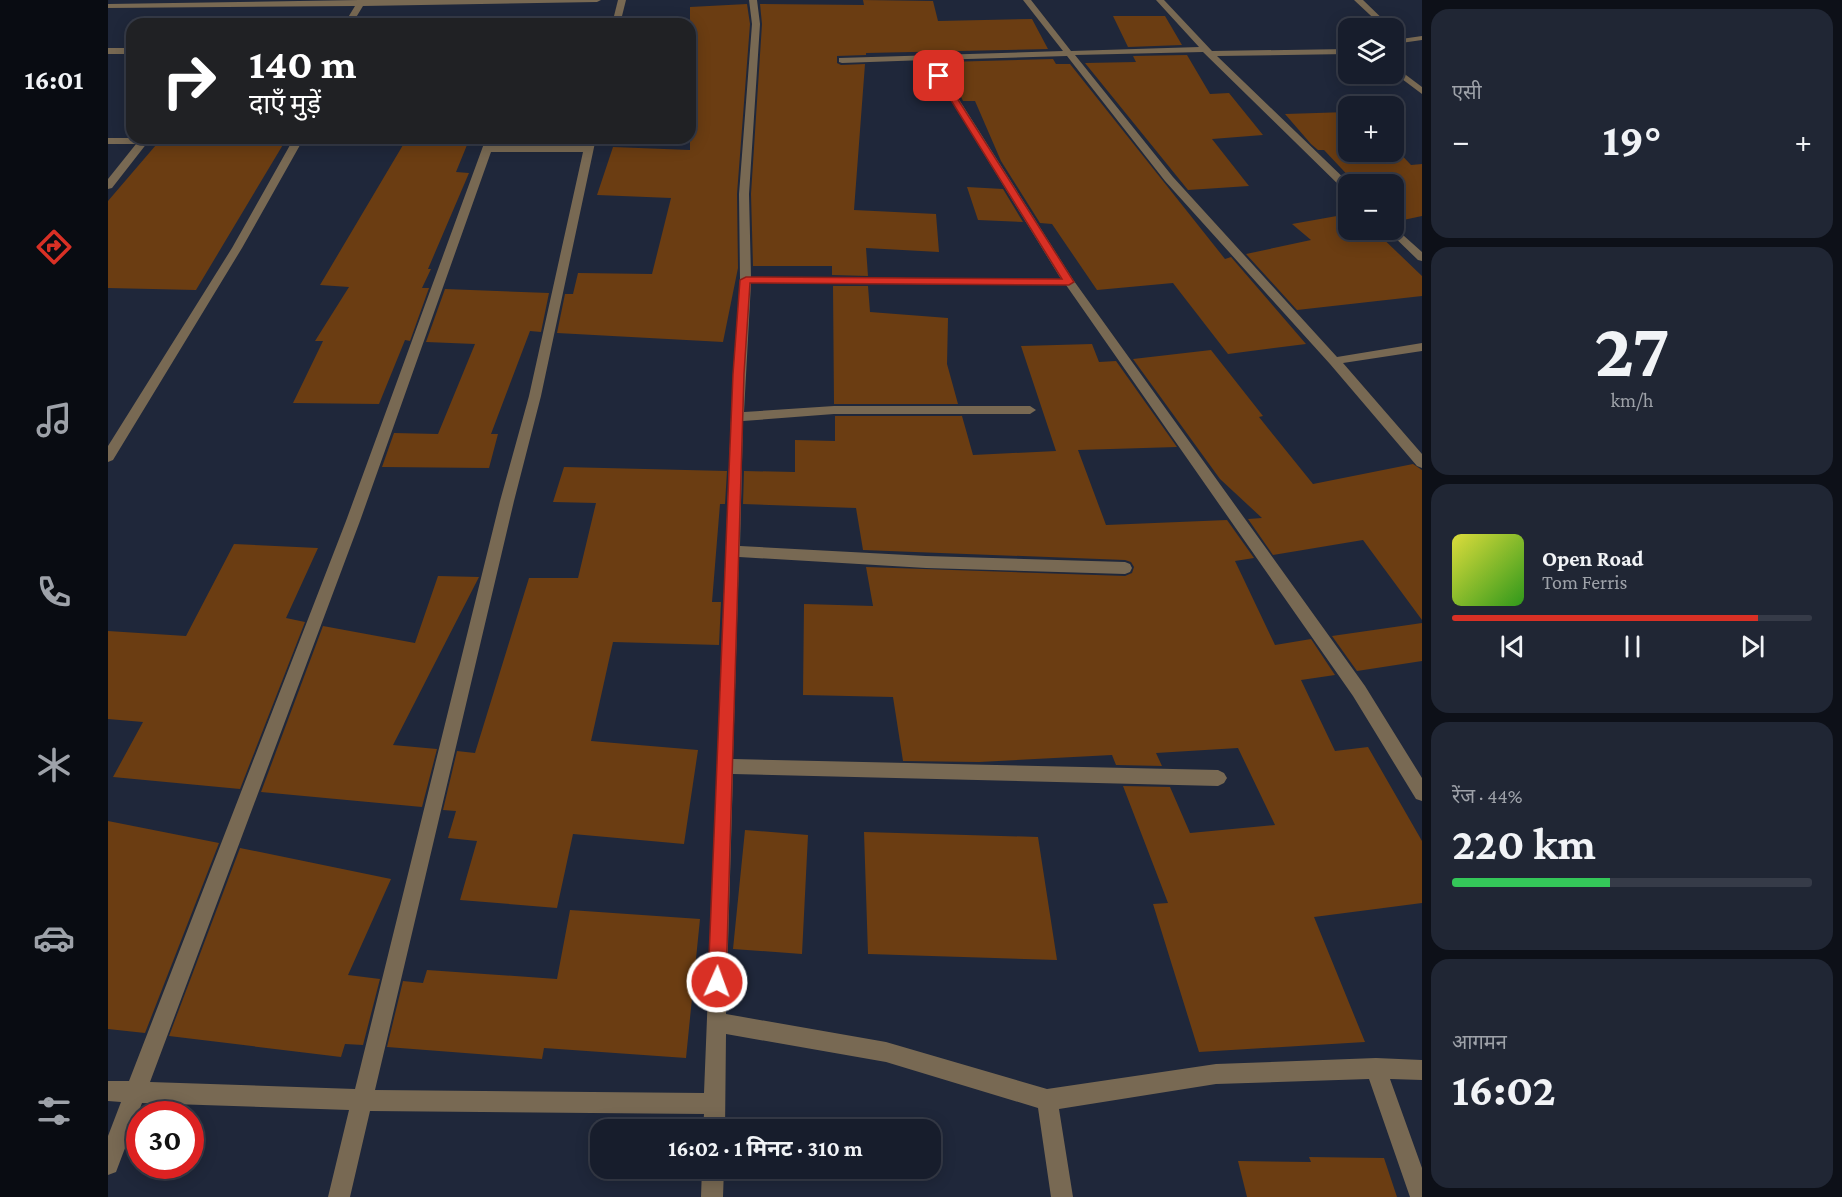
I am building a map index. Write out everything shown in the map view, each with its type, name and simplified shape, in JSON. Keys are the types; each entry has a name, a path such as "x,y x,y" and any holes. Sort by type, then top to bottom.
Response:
{"street":[{"path":"108,6 226,2 597,0"},
{"path":"618,18 622,0"},
{"path":"714,1119 737,417 746,280 744,194 756,24 753,0"},
{"path":"1027,0 1169,179 1422,463"},
{"path":"1160,0 1208,52 1338,178"},
{"path":"1358,0 1377,18"},
{"path":"352,18 362,1"},
{"path":"1404,38 1422,39"},
{"path":"108,51 126,51"},
{"path":"842,60 1067,52 1338,51"},
{"path":"928,57 1069,282 1359,691 1422,793"},
{"path":"1404,77 1422,91"},
{"path":"108,141 126,140"},
{"path":"108,186 141,144"},
{"path":"108,457 237,248 296,144"},
{"path":"108,1164 353,520 489,144 590,144 535,396 507,501 339,1197"},
{"path":"1403,240 1422,258"},
{"path":"746,280 1069,282"},
{"path":"1334,362 1422,347"},
{"path":"737,417 834,410 1030,410"},
{"path":"732,551 926,562 1125,568"},
{"path":"724,766 1218,778"},
{"path":"716,1022 886,1052 1047,1100 1216,1074 1377,1068 1422,1070"},
{"path":"1377,1068 1421,1197"},
{"path":"108,1091 363,1100 714,1104"},
{"path":"1047,1100 1062,1197"},
{"path":"712,1179 712,1197"}],"building":[{"path":"863,0 933,1 938,21 1032,19 1048,49 866,53 866,55 837,56 837,63 841,65 865,64 854,210 936,214 939,252 866,248 868,276 832,275 832,266 753,266 751,194 762,24 760,4 864,5"},
{"path":"747,4 750,24 737,194 738,268 723,342 557,333 565,294 573,294 578,273 652,274 671,198 597,195 613,147 690,150 690,144 696,144 696,18 690,18 690,7"},
{"path":"1113,16 1165,16 1182,45 1128,47"},
{"path":"1187,55 1210,94 1229,93 1263,135 1212,139 1249,186 1188,190 1085,63 1136,62 1133,56"},
{"path":"1053,59 1056,64 1070,64 1225,259 1231,257 1306,344 1228,354 1173,283 1097,290 1052,224 1040,223 1001,161 975,101 963,101 945,62"},
{"path":"1338,112 1338,162 1404,162 1404,158 1411,165 1422,164 1422,216 1404,220 1404,174 1347,174 1324,150 1318,150 1311,144 1285,114"},
{"path":"157,144 283,144 196,290 108,288 108,201"},
{"path":"403,145 467,145 456,172 469,173 428,269 431,269 422,288 429,288 410,341 405,340 379,404 293,403 323,341 315,341 349,287 320,285"},
{"path":"967,187 1003,189 1023,222 978,220"},
{"path":"1338,216 1338,240 1384,240 1422,276 1422,296 1297,310 1246,254 1311,240 1292,224"},
{"path":"833,286 868,286 870,312 948,318 947,364 958,404 834,404"},
{"path":"445,289 549,293 541,332 530,331 491,434 498,434 489,468 382,467 394,433 438,434 475,344 426,342"},
{"path":"1092,344 1099,362 1116,361 1177,447 1078,450 1106,525 1227,520 1254,558 1235,561 1275,645 1311,639 1335,675 1301,680 1335,751 1368,747 1422,841 1422,903 1314,917 1365,1042 1199,1052 1153,904 1168,903 1123,786 1170,787 1190,833 1275,825 1238,748 1156,753 1162,766 1116,765 1112,755 979,762 903,761 893,697 803,695 804,604 873,606 866,567 1125,576 1132,573 1134,567 1131,562 1125,560 863,550 856,508 743,504 744,471 795,472 795,440 835,441 835,416 962,416 973,455 1056,451 1021,346"},
{"path":"1211,350 1263,416 1259,417 1313,484 1413,464 1422,470 1422,620 1363,540 1273,555 1248,519 1262,518 1220,479 1133,359"},
{"path":"564,467 727,471 725,504 720,504 712,602 721,602 719,645 613,642 591,741 698,750 684,844 573,834 557,908 460,900 477,841 448,838 456,811 443,810 457,751 475,753 529,578 578,578 596,503 553,502"},
{"path":"234,544 318,548 286,618 305,622 240,789 113,777 143,722 108,719 108,631 186,636"},
{"path":"438,576 479,577 393,745 437,749 422,807 261,792 323,626 415,643"},
{"path":"1422,623 1422,661 1357,671 1332,636"},
{"path":"108,821 219,843 145,1033 108,1029"},
{"path":"745,830 808,835 802,954 733,949"},
{"path":"864,832 1038,837 1057,960 868,954"},
{"path":"240,848 391,879 348,975 380,979 363,1045 345,1044 341,1057 169,1036"},
{"path":"570,910 700,919 686,1058 544,1048 542,1059 387,1047 403,981 423,983 427,970 557,979"},
{"path":"1309,1157 1384,1158 1397,1197 1247,1197 1238,1161 1311,1162"}],"route":[{"path":"717,982 738,374 746,280 1069,282 939,76"}]}
